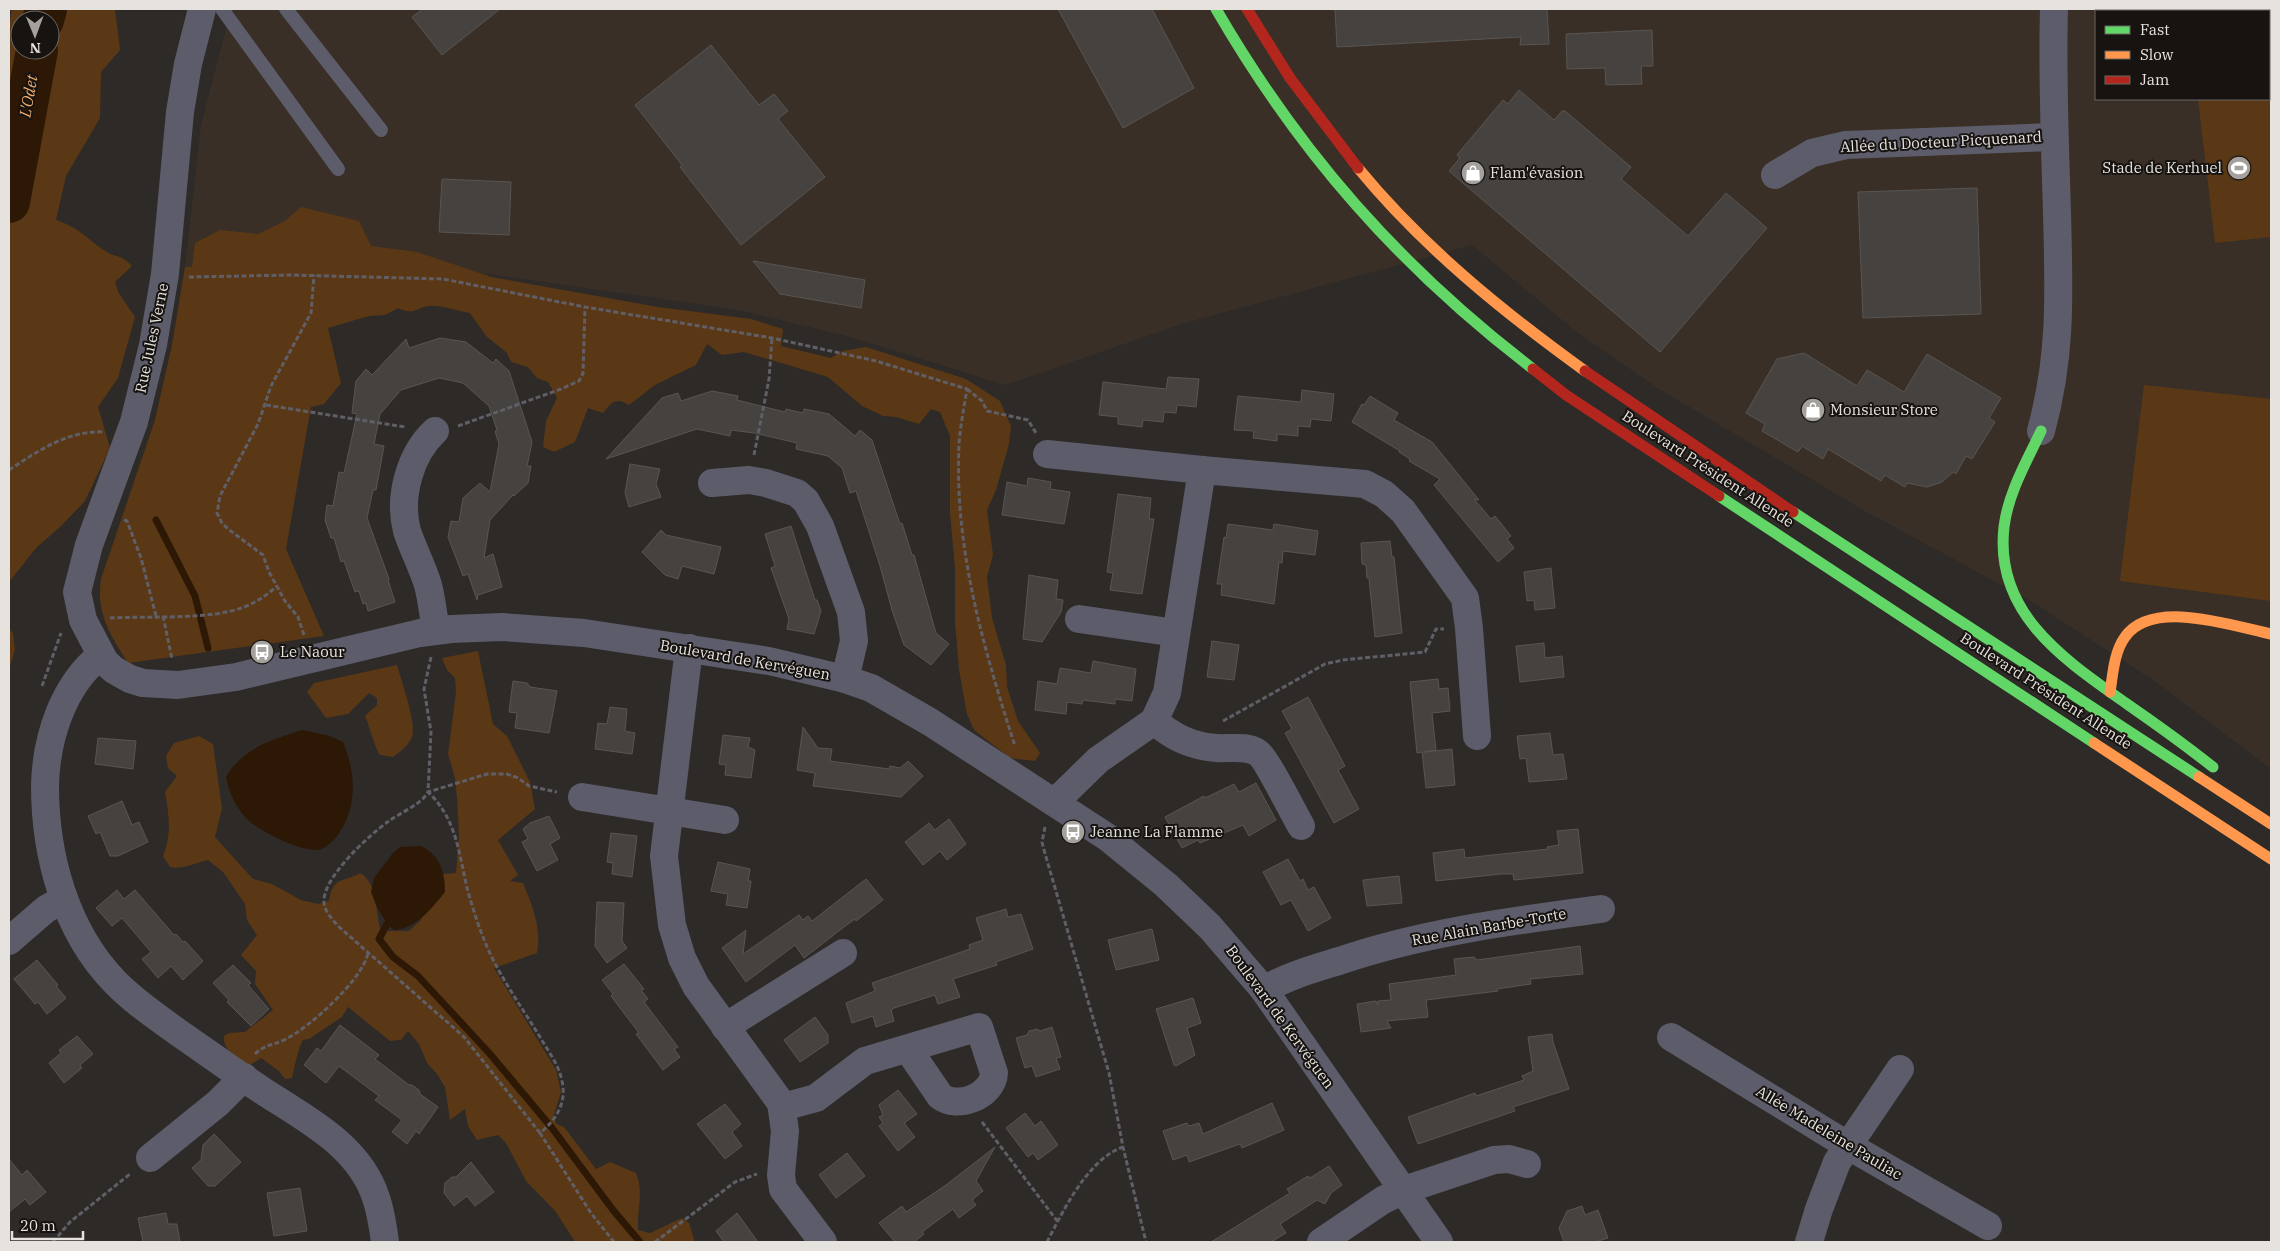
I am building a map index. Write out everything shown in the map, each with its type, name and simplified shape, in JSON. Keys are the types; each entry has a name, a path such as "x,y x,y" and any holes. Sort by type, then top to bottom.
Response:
{"main road":[{"name":"Boulevard Président Allende","path":"1216,9 1258,80 1332,177 1393,245 1464,314 1566,394 2271,859"},
{"name":"Boulevard Président Allende","path":"1247,9 1300,91 1337,141 1394,208 1449,262 1531,330 1612,390 1789,511 2271,824"},
{"path":"2041,431 2021,473 2007,512 2003,545 2004,565 2016,600 2034,629 2058,654 2219,772"},
{"path":"2110,692 2117,651 2129,631 2140,622 2149,618 2170,615 2271,634"},
{"path":"2249,796 2271,815"}],"street":[{"name":"Rue Jules Verne","path":"101,655 78,606 77,592 89,545 130,434 153,345 165,274 180,112 188,64 202,9"},
{"name":"Allée du Docteur Picquenard","path":"2041,431 2049,401 2059,329 2054,137 2054,9"},
{"name":"Allée du Docteur Picquenard","path":"1775,176 1808,156 1846,144 2054,137"},
{"path":"436,431 418,451 409,478 404,507 407,529 427,583 436,630"},
{"path":"1047,454 1202,470 1356,482 1373,487 1403,511 1465,598 1477,736"},
{"path":"1055,802 1098,760 1154,721 1167,693 1202,470"},
{"path":"712,483 749,480 784,488 797,493 815,514 851,612 854,626 852,655 845,679"},
{"path":"1079,619 1176,632"},
{"name":"Boulevard de Kervéguen","path":"101,655 114,670 130,679 143,683 178,685 236,678 383,641 436,630 473,627 529,628 584,633 769,661 845,679 894,699 994,765 1055,802 1126,851 1224,940 1264,990 1439,1242"},
{"path":"689,648 664,856 669,906 674,932 682,958 696,986 776,1093 783,1107 785,1131 781,1175 783,1189 823,1242"},
{"path":"101,655 89,665 72,686 54,729 47,764 45,790 47,828 54,865 64,899 90,949 114,981 148,1010 331,1136 364,1175 376,1197 386,1242"},
{"path":"1154,721 1170,734 1201,746 1247,748 1260,754 1301,826"},
{"path":"582,796 725,820"},
{"path":"9,941 50,906 64,899"},
{"name":"Rue Alain Barbe-Torte","path":"1264,990 1295,975 1374,949 1443,932 1601,909"},
{"path":"725,1027 843,953"},
{"path":"783,1107 816,1098 865,1061 979,1027 994,1073 994,1080 988,1089 965,1100 956,1103 946,1102 908,1049"},
{"name":"Allée Madeleine Pauliac","path":"1671,1037 1847,1146 1988,1226"},
{"path":"1809,1242 1837,1162 1900,1068"},
{"path":"150,1158 218,1103 240,1074"},
{"path":"1321,1242 1383,1200 1404,1190 1494,1160 1510,1159 1527,1164"}],"lane":[{"path":"222,9 338,168"},
{"path":"286,9 381,130"}],"path":[{"path":"312,660 298,617 284,601 263,556 228,529 217,514 220,496 266,404 271,386 311,313 314,275"},
{"path":"266,404 436,431 475,421 579,381 583,373 585,307"},
{"path":"749,480 769,379 772,338"},
{"path":"967,389 982,401 987,411 1028,420 1047,454"},
{"path":"9,470 51,443 93,431 130,434"},
{"path":"103,510 127,521 141,558 156,616"},
{"path":"41,689 62,630 84,620 225,612 244,607 263,598 277,586"},
{"path":"163,616 178,685"},
{"path":"1201,746 1219,723 1326,664 1343,660 1425,652 1436,629 1469,628"},
{"path":"436,630 435,643 424,689 431,732 428,792 423,799 372,834 346,860 326,889 324,903 330,916 368,953 464,1037 540,1133 591,1213 614,1242"},
{"path":"428,792 487,774 507,774 518,778 529,786 582,796"},
{"path":"428,792 444,809 453,828 473,908 493,960 559,1070 562,1081 563,1102 550,1125 540,1133"},
{"path":"240,1074 263,1047 284,1040 309,1025 364,967 368,953"},
{"path":"965,1100 1058,1222"},
{"path":"1047,1242 1095,1166 1105,1157 1123,1147"},
{"path":"53,1242 70,1222 150,1158"},
{"path":"655,1242 740,1179"}],"shaded area":[{"path":"12,9 115,9 120,50 101,72 100,118 66,176 56,220 77,230 105,251 122,258 132,266 115,282 118,292 135,317 118,378 98,407 110,448 85,501 36,548 9,582 10,20 10,60 60,60 60,10"},
{"path":"231,9 2271,9 2271,769 2156,682 2031,601 1863,510 1656,387 1578,333 1472,245 1185,323 1005,385 854,338 739,310 462,270 185,267 201,125"},
{"name":"Stade de Kerhuel","path":"2271,9 2271,237 2215,243 2198,100 2270,100 2270,10 2187,10"},
{"path":"301,207 359,221 371,246 417,252 492,277 658,307 751,319 783,329 781,346 831,358 842,351 866,347 966,379 1000,401 1011,426 1009,444 996,490 987,510 993,555 987,577 992,618 1006,665 1007,687 1018,721 1040,753 1035,761 1010,758 974,730 967,714 959,670 955,622 955,568 950,513 950,436 940,412 931,409 919,424 896,417 883,416 862,406 828,377 744,352 722,355 707,344 696,365 655,385 629,405 617,401 603,413 588,408 575,442 554,452 543,447 546,421 557,398 548,382 537,378 528,367 511,362 507,353 486,336 470,313 439,306 429,306 412,311 398,308 385,315 369,316 328,328 341,383 324,404 311,407 286,549 324,636 128,663 106,624 101,603 101,579 155,420 172,345 185,267 192,267 195,243 220,230 258,234 285,221"},
{"path":"2144,385 2271,399 2271,601 2120,581"},
{"path":"9,629 13,633 15,650 9,670"},
{"path":"478,651 493,724 507,736 530,782 535,809 498,840 518,875 510,881 523,883 533,908 538,935 537,953 494,968 556,1070 561,1092 553,1118 557,1124 564,1127 596,1169 610,1162 636,1173 640,1187 638,1230 650,1233 682,1218 689,1223 695,1242 575,1242 556,1212 526,1181 506,1143 498,1135 477,1140 468,1126 465,1109 450,1120 445,1087 427,1063 419,1044 408,1031 401,1040 390,1041 348,1007 342,1017 309,1039 303,1040 292,1078 285,1079 279,1071 261,1058 250,1065 236,1057 229,1051 224,1042 224,1036 229,1033 245,1032 273,1010 255,984 256,971 241,955 257,935 247,920 245,904 223,872 208,860 184,867 170,867 163,856 169,832 165,792 177,776 168,768 166,756 174,743 199,736 213,744 222,808 215,837 253,879 272,884 301,900 318,904 329,901 336,883 360,873 366,878 373,891 381,931 409,931 421,920 428,897 443,874 456,873 459,835 457,798 455,778 448,754 456,692 455,678 447,670 442,658"},
{"path":"397,665 411,712 413,731 408,743 393,757 380,755 365,716 377,705 377,698 369,693 348,714 326,718 307,692 314,683"},
{"path":"302,730 330,736 343,742 352,778 352,803 344,825 330,843 322,849 315,850 295,846 264,831 249,821 234,801 226,777 233,767 249,752 279,737"},
{"path":"421,846 437,859 444,878 445,892 423,917 409,926 394,930 387,924 371,892 374,878 393,853 400,847"}],"building":[{"path":"423,9 500,9 442,55 412,17"},
{"path":"1058,9 1152,9 1194,88 1123,128"},
{"path":"1335,9 1547,9 1549,44 1520,45 1521,37 1337,47"},
{"path":"1652,30 1653,66 1641,66 1642,84 1606,85 1605,68 1567,69 1566,34"},
{"path":"711,45 759,105 774,94 788,111 778,119 825,177 741,245 680,167 682,165 635,105"},
{"path":"1519,90 1554,120 1562,111 1565,111 1631,167 1621,179 1688,236 1726,193 1767,228 1660,352 1449,171 1460,158 1457,155 1503,100 1508,104"},
{"path":"442,179 511,182 509,235 439,232"},
{"path":"1977,188 1981,314 1863,318 1858,192"},
{"path":"753,261 865,280 861,308 780,294"},
{"path":"440,338 466,342 493,363 496,359 509,371 532,442 527,466 531,466 528,483 513,495 490,520 484,558 493,554 502,587 478,595 477,600 468,574 463,576 448,537 451,521 459,522 463,498 480,483 490,492 499,444 495,431 497,430 489,406 463,383 439,378 401,390 380,414 374,444 384,446 376,490 373,490 367,518 389,579 395,602 368,611 366,603 363,604 359,591 355,592 344,561 341,562 334,538 331,538 325,520 327,505 333,506 339,472 344,473 357,414 352,413 356,381 366,369 372,375 406,339 409,348"},
{"path":"1804,353 1857,386 1867,370 1904,392 1927,354 2001,398 1989,418 1995,422 1972,459 1966,456 1956,474 1953,472 1942,482 1927,487 1907,483 1905,487 1885,475 1881,481 1828,449 1823,459 1802,446 1798,452 1762,431 1765,424 1746,413 1777,359"},
{"path":"1168,377 1199,379 1196,407 1177,405 1176,413 1164,412 1163,422 1143,420 1142,427 1118,424 1118,417 1099,415 1103,382 1166,389"},
{"path":"1302,390 1334,394 1331,421 1311,419 1310,427 1298,426 1298,436 1277,434 1277,441 1253,438 1254,431 1234,430 1238,396 1301,402"},
{"path":"712,391 738,396 737,400 785,412 786,409 803,413 804,409 829,414 855,436 860,430 872,440 900,524 902,523 912,555 914,555 936,633 949,644 931,665 904,645 856,491 850,493 842,468 828,456 796,449 797,443 754,433 731,430 730,436 697,429 606,459 662,398 678,393 681,401"},
{"path":"1370,396 1398,413 1394,420 1432,442 1479,500 1474,499 1491,519 1495,516 1511,536 1507,539 1514,548 1498,562 1434,485 1440,479 1409,461 1410,459 1400,451 1352,422 1362,404 1364,405"},
{"path":"630,464 660,469 656,484 661,497 629,507 625,493"},
{"path":"1028,478 1051,482 1050,489 1070,492 1064,524 1002,515 1007,482 1027,486"},
{"path":"1118,494 1151,498 1149,519 1154,519 1142,594 1110,590 1113,573 1107,572"},
{"path":"1228,524 1273,530 1274,524 1318,531 1315,555 1283,551 1282,563 1279,562 1274,604 1221,595 1222,584 1217,584 1224,537 1226,538"},
{"path":"791,526 815,600 817,600 821,611 814,634 787,629 789,619 771,568 775,566 765,534"},
{"path":"661,530 666,535 721,547 714,574 682,566 678,579 665,575 642,552"},
{"path":"1390,541 1392,557 1394,557 1402,633 1375,637 1369,578 1367,578 1366,565 1362,564 1361,543"},
{"path":"1551,568 1555,608 1535,610 1534,600 1527,601 1524,572"},
{"path":"1029,575 1058,580 1056,599 1063,600 1061,612 1042,642 1023,639"},
{"path":"1212,641 1239,645 1234,680 1207,677"},
{"path":"1544,643 1545,658 1562,656 1564,677 1520,682 1516,646"},
{"path":"1093,661 1136,669 1132,701 1115,699 1115,704 1083,700 1082,704 1067,702 1066,714 1035,710 1038,681 1057,684 1060,668 1091,673"},
{"path":"1438,679 1439,689 1448,688 1450,711 1432,713 1436,750 1424,752 1452,749 1455,785 1426,788 1422,752 1417,753 1410,682"},
{"path":"513,681 527,683 530,687 557,691 549,733 515,728 517,713 509,712"},
{"path":"1308,697 1345,766 1338,770 1359,809 1334,823 1285,733 1292,729 1282,711"},
{"path":"610,707 627,709 625,731 635,733 632,754 595,749 598,723 607,724"},
{"path":"803,727 818,748 832,749 830,761 889,769 890,766 900,768 908,761 923,776 901,797 813,786 815,773 797,770"},
{"path":"1550,733 1553,755 1563,754 1567,779 1529,782 1526,758 1520,759 1517,736"},
{"path":"723,735 750,738 748,747 755,750 751,778 725,775 726,765 719,764"},
{"path":"98,738 136,741 133,769 95,764"},
{"path":"1256,783 1276,820 1249,836 1243,825 1200,843 1198,840 1182,848 1165,817 1204,796 1205,798 1234,784 1239,792"},
{"path":"122,801 132,825 139,822 148,842 118,856 110,856 100,832 96,834 88,816"},
{"path":"549,816 560,838 550,844 558,860 537,871 522,842 528,839 523,829 530,823"},
{"path":"949,819 966,844 947,860 940,851 923,865 905,842 929,823 935,830"},
{"path":"1578,829 1583,873 1514,880 1513,874 1501,874 1436,881 1433,853 1464,849 1465,858 1548,849 1547,847 1559,845 1557,831"},
{"path":"611,833 637,836 632,877 612,874 613,863 607,862"},
{"path":"1288,859 1300,881 1303,879 1308,890 1314,887 1331,918 1308,931 1291,900 1281,905 1263,872"},
{"path":"718,862 750,869 748,881 751,881 747,908 726,905 728,894 711,891"},
{"path":"1399,876 1402,903 1367,906 1363,880"},
{"path":"866,879 883,900 804,958 795,945 746,982 722,948 746,930 743,954 799,915 803,920 808,916 812,921"},
{"path":"117,890 124,899 135,890 174,935 176,934 183,942 185,941 203,961 183,980 171,966 158,978 142,959 151,952 122,918 112,926 96,908"},
{"path":"597,902 624,903 622,941 627,948 607,963 595,946"},
{"path":"1006,909 1008,917 1021,914 1033,949 996,962 997,965 953,979 960,997 938,1004 935,995 894,1008 891,1010 894,1021 876,1027 873,1016 852,1023 846,1003 875,991 872,983 970,949 969,945 983,940 976,918"},
{"path":"1152,929 1159,960 1116,970 1108,940"},
{"path":"1580,946 1583,974 1530,979 1531,984 1497,989 1498,991 1426,1000 1428,1017 1387,1021 1391,1028 1361,1032 1357,1004 1376,1001 1378,1005 1378,1001 1391,1000 1389,984 1456,975 1454,959 1474,957 1477,960"},
{"path":"37,960 58,985 56,986 66,998 47,1014 38,1002 35,1004 14,979"},
{"path":"624,964 644,989 641,990 648,999 644,1002 678,1047 674,1049 680,1057 663,1070 636,1034 639,1033 611,996 613,994 602,980"},
{"path":"233,965 251,983 248,985 269,1009 251,1026 227,1002 229,1000 213,983"},
{"path":"1193,998 1201,1023 1187,1028 1195,1055 1176,1066 1174,1065 1156,1009"},
{"path":"815,1017 828,1035 828,1043 800,1062 784,1040"},
{"path":"340,1025 379,1055 375,1059 409,1085 419,1090 420,1094 438,1107 419,1134 416,1131 407,1144 392,1132 402,1120 375,1100 379,1096 339,1066 326,1083 304,1065 317,1048 321,1051"},
{"path":"1052,1027 1061,1057 1056,1058 1060,1069 1036,1077 1032,1066 1025,1068 1016,1038 1027,1035 1029,1031 1037,1029 1040,1031"},
{"path":"1552,1034 1569,1089 1513,1107 1515,1111 1418,1144 1408,1117 1475,1093 1476,1096 1524,1080 1522,1076 1533,1071 1528,1037"},
{"path":"77,1036 93,1054 80,1065 82,1068 64,1083 49,1063 61,1053 59,1050"},
{"path":"898,1090 917,1114 904,1123 915,1137 898,1151 879,1126 883,1123 879,1117 883,1115 879,1105"},
{"path":"1272,1103 1284,1130 1242,1148 1240,1144 1189,1162 1187,1155 1173,1160 1163,1131 1187,1123 1189,1126 1199,1123 1203,1134"},
{"path":"725,1104 741,1124 732,1132 742,1146 725,1159 697,1124"},
{"path":"1025,1113 1035,1126 1041,1121 1058,1145 1038,1160 1033,1153 1028,1157 1006,1128"},
{"path":"214,1134 241,1162 215,1186 208,1186 192,1168 201,1160 203,1145"},
{"path":"995,1147 976,1181 983,1191 972,1200 976,1205 959,1218 953,1209 922,1232 924,1234 914,1242 895,1242 879,1223 902,1206 906,1212 946,1185"},
{"path":"847,1153 865,1176 836,1198 819,1175"},
{"path":"9,1159 22,1175 27,1170 46,1192 30,1205 25,1199 9,1212"},
{"path":"471,1162 494,1192 475,1206 467,1196 454,1206 444,1193 445,1183 452,1177 456,1177"},
{"path":"1329,1166 1342,1185 1331,1193 1325,1204 1317,1200 1280,1224 1286,1233 1271,1242 1211,1242 1290,1193 1287,1189"},
{"path":"300,1188 307,1231 274,1236 267,1193"},
{"path":"1582,1206 1585,1215 1598,1210 1608,1238 1595,1242 1564,1242 1559,1228 1567,1211"},
{"path":"166,1213 168,1224 177,1224 180,1242 143,1242 138,1218"},
{"path":"737,1213 758,1242 724,1242 716,1231"}],"waterway":[{"name":"L'Odet","path":"9,202 35,60"},
{"path":"156,520 195,596 208,648"},
{"path":"387,924 379,939 393,957 418,976 490,1054 552,1128 613,1210 640,1242"}],"traffic: fast":[{"path":"1216,9 1248,62 1282,112 1318,160 1356,205 1396,249 1439,290 1533,369"},
{"path":"2041,431 2014,490 2004,527 2004,558 2010,585 2022,610 2038,632 2058,652 2213,767"},
{"path":"1719,496 2094,743"},
{"path":"1793,512 2199,777"}],"traffic: slow":[{"path":"1358,168 1409,225 1465,277 1585,371"},
{"path":"2110,692 2118,649 2125,637 2137,625 2154,619 2173,617 2194,618 2271,634"},
{"path":"2094,743 2271,859"},
{"path":"2199,777 2271,824"}],"traffic: jam":[{"path":"1247,9 1290,78 1358,168"},
{"path":"1533,369 1566,395 1719,496"},
{"path":"1585,371 1793,512"}],"place":[{"name":"Stade de Kerhuel","path":"2239,168"},
{"name":"Flam'évasion","path":"1473,173"},
{"name":"Monsieur Store","path":"1813,410"},
{"name":"Le Naour","path":"262,652"},
{"name":"Jeanne La Flamme","path":"1073,832"}]}
